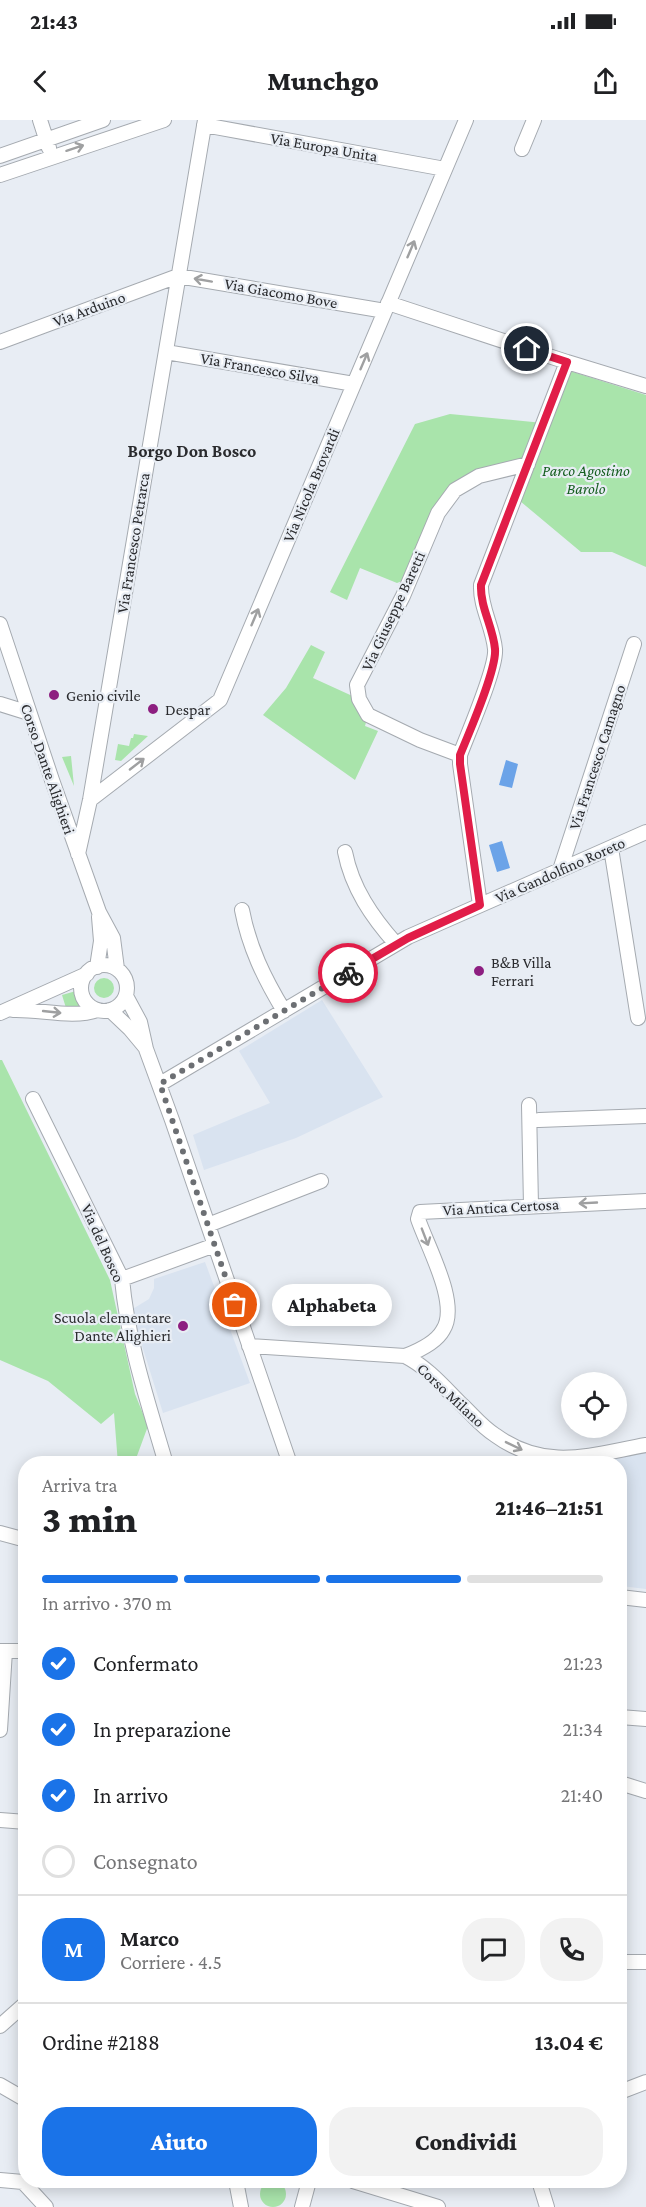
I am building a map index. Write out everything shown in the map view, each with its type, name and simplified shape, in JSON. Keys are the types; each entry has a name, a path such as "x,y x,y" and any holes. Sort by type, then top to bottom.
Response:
{"street":[{"path":"40,120 52,156"},
{"path":"0,156 103,120"},
{"path":"0,175 164,120"},
{"name":"Via Nicola Brovardi","path":"90,800 220,700 466,120"},
{"path":"522,148 534,120"},
{"name":"Via Europa Unita","path":"203,122 445,169"},
{"name":"Via Francesco Petrarca","path":"78,855 90,800 203,122"},
{"name":"Via Giacomo Bove","path":"178,276 387,307 646,386"},
{"name":"Via Arduino","path":"0,342 178,276"},
{"name":"Via Francesco Silva","path":"166,352 354,384"},
{"path":"480,905 460,755 495,658 493,636 482,602 481,585 567,362"},
{"name":"Via Giuseppe Baretti","path":"460,755 420,740 368,715 359,699 357,685 403,596 438,513 455,490 479,476 528,464"},
{"name":"Corso Dante Alighieri","path":"0,624 78,855 99,912 113,938 117,969"},
{"name":"Via Francesco Camagno","path":"560,870 634,644"},
{"path":"0,704 29,713"},
{"name":"Via Gandolfino Roreto","path":"160,1084 396,944 646,832"},
{"path":"611,848 638,1018"},
{"path":"345,852 349,873 363,900 396,944"},
{"path":"242,910 254,955 266,982 284,1011"},
{"name":"Corso Dante Alighieri","path":"92,970 101,941 99,912"},
{"path":"3,1012 104,965 117,969 126,981 126,996 140,1022 146,1049 287,1456"},
{"path":"92,970 83,980 83,995 92,1007 104,1010 130,1029 146,1049"},
{"path":"3,1012 31,1010 88,1014 117,1007 126,996"},
{"name":"Via del Bosco","path":"33,1100 122,1280 132,1349 164,1456"},
{"path":"529,1105 531,1206"},
{"path":"539,1120 646,1116"},
{"path":"208,1225 321,1180"},
{"name":"Via Antica Certosa","path":"405,1356 424,1347 441,1334 448,1314 447,1297 418,1220 419,1213 646,1201"},
{"path":"122,1280 215,1245"},
{"name":"Corso Milano","path":"249,1346 405,1356 424,1368 495,1435 540,1456"},
{"name":"Corso Milano","path":"588,1456 646,1445"},
{"path":"0,1533 18,1538"},
{"path":"627,1598 646,1600"},
{"path":"0,1730 3,1651 18,1652"},
{"path":"627,1718 646,1719"},
{"path":"627,1785 646,1791"},
{"path":"0,1820 18,1821"},
{"path":"627,1962 646,1962"},
{"path":"0,2026 18,2010"},
{"path":"627,2089 646,2082"},
{"path":"0,2085 18,2095"},
{"path":"0,2180 18,2182"},
{"path":"39,2188 46,2207"},
{"path":"237,2188 241,2207"},
{"path":"302,2207 307,2188"},
{"path":"376,2188 438,2207"},
{"path":"541,2188 548,2207"}],"shaded area":[{"path":"322,1000 383,1097 296,1138 204,1170 193,1135 270,1103 239,1051"},
{"name":"Scuola elementare Dante Alighieri","path":"205,1262 250,1383 163,1413 131,1310 149,1299 154,1288 154,1279"},
{"path":"646,1450 646,1589 627,1587 627,1456 595,1456"}],"green space":[{"name":"Parco Agostino Barolo","path":"570,371 646,395 646,567 612,552 581,552 514,496 528,465 455,490 410,578 397,583 360,568 347,600 330,592 415,424 450,414 543,423"},
{"path":"311,645 325,652 313,678 359,699 368,715 365,726 378,731 355,780 263,715 286,688"},
{"path":"134,734 148,736 121,761 115,760 118,744 129,746"},
{"path":"71,756 74,786 62,757"},
{"path":"104,978 111,981 114,988 111,995 104,998 97,995 94,988 97,981"},
{"path":"76,991 84,1009 66,1008 62,995"},
{"path":"0,1060 2,1060 110,1280 135,1394 148,1426 137,1456 117,1456 114,1413 101,1424 48,1381 0,1360"},
{"path":"262,2188 285,2189 285,2199 278,2206 268,2206 261,2199"}],"water":[{"path":"506,760 518,764 512,788 499,785"},
{"path":"502,841 510,868 497,872 489,845"}],"way so far":[{"path":"235,1305 160,1084 348,973"}],"place":[{"name":"Genio civile","path":"54,695"},
{"name":"Despar","path":"153,709"},
{"name":"B&B Villa Ferrari","path":"479,971"},
{"name":"Alphabeta","path":"235,1305"},
{"name":"Scuola elementare Dante Alighieri","path":"183,1326"}],"district":[{"name":"Borgo Don Bosco","path":"192,451"}],"route":[{"path":"348,973 408,938 480,905 460,755 495,658 493,636 482,602 481,585 567,362 527,349"}]}
